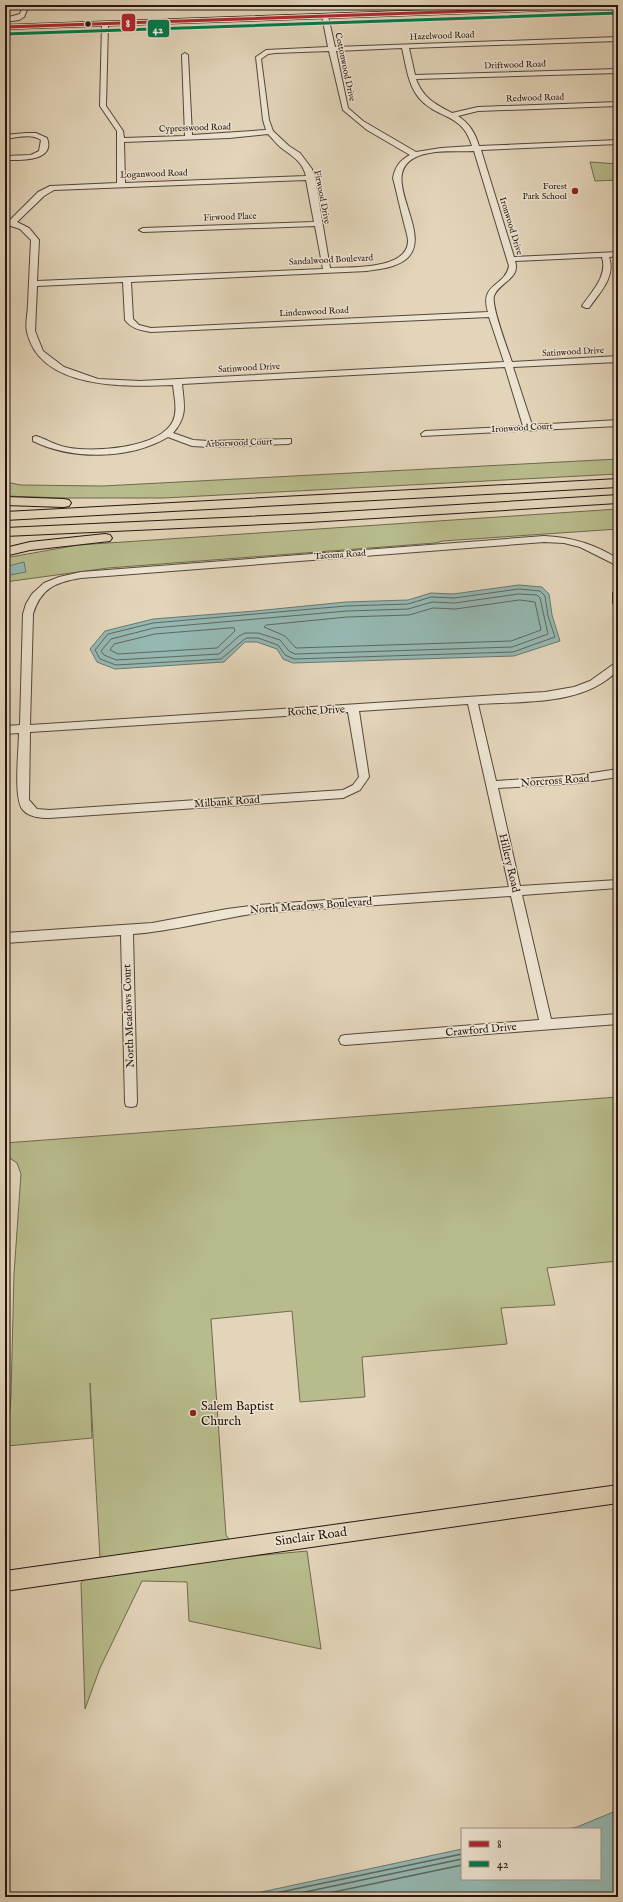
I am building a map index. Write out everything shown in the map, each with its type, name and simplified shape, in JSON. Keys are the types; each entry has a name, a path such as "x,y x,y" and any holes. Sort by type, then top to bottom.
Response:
{"highway":[{"path":"5,516 618,483"},
{"path":"5,532 362,515 618,499"},
{"path":"5,501 172,507"},
{"path":"5,552 30,546 71,541 256,526 362,515"}],"main road":[{"path":"5,27 618,6"},
{"name":"Sinclair Road","path":"5,1581 618,1494"}],"street":[{"path":"5,20 23,16 26,12 26,5"},
{"name":"Cottonwood Drive","path":"325,16 345,109 352,117 416,155"},
{"path":"105,24 103,106 120,131 121,185"},
{"name":"Hazelwood Road","path":"270,132 266,120 258,58 266,52 618,39"},
{"name":"Ironwood Drive","path":"405,46 415,87 422,98 436,107 454,115 469,129 477,148 513,269 509,277 495,287 490,294 489,302 528,428"},
{"path":"185,54 189,138"},
{"name":"Driftwood Road","path":"413,78 618,71"},
{"name":"Redwood Road","path":"454,115 478,109 618,104"},
{"name":"Cypresswood Road","path":"121,140 229,136 270,132"},
{"name":"Firwood Drive","path":"270,132 296,155 308,169 311,178 327,271"},
{"path":"5,137 37,135 45,139 46,144 44,152 37,156 5,158"},
{"name":"Sandalwood Boulevard","path":"33,284 367,269 387,266 403,259 411,250 412,241 397,178 397,170 407,159 427,151 618,142"},
{"name":"Loganwood Road","path":"8,222 46,190 61,187 311,178"},
{"name":"Satinwood Drive","path":"8,222 28,230 35,240 31,331 39,352 61,369 97,381 140,384 618,359"},
{"name":"Firwood Place","path":"143,230 318,224"},
{"path":"511,259 618,254"},
{"path":"586,306 608,274 608,262 605,255"},
{"name":"Lindenwood Road","path":"127,280 129,320 136,327 151,330 493,314"},
{"path":"36,439 53,447 74,451 137,447 155,441 168,434 176,424 179,416 177,382"},
{"name":"Ironwood Court","path":"425,434 618,423"},
{"name":"Arborwood Court","path":"168,434 192,443 209,444 288,440"},
{"name":"Tacoma Road","path":"25,729 28,614 31,603 39,592 57,580 81,575 544,539 559,539 581,544 596,550 618,563"},
{"path":"618,593 618,603"},
{"name":"Roche Drive","path":"5,730 354,709 565,694 583,689 600,681 618,664"},
{"name":"Hillery Road","path":"472,701 546,1024"},
{"name":"Milbank Road","path":"25,729 23,795 25,805 38,814 49,814 351,793 360,786 364,777 354,709"},
{"name":"Norcross Road","path":"491,785 587,779 618,773"},
{"name":"North Meadows Boulevard","path":"5,938 127,930 173,925 227,913 258,910 618,884"},
{"name":"North Meadows Court","path":"127,930 131,1102"},
{"name":"Crawford Drive","path":"345,1040 618,1019"}],"green space":[{"path":"590,162 618,164 618,180 595,181"},
{"path":"618,459 618,474 164,498 64,498 5,496 5,482 21,485 103,486"},
{"path":"618,509 618,529 443,541 435,543 108,568 5,582 5,558 78,545"},
{"path":"618,1097 618,1261 547,1268 555,1305 501,1308 507,1344 362,1357 365,1397 300,1402 292,1311 211,1319 226,1535 242,1557 307,1551 321,1649 189,1621 187,1582 142,1581 100,1668 85,1709 81,1583 100,1558 90,1383 92,1438 7,1446 11,1395 14,1274 21,1174 17,1163 11,1159 5,1158 5,1143"}],"water":[{"path":"24,562 26,572 5,576 5,567"},
{"path":"519,585 542,587 549,594 552,615 560,641 514,656 293,663 283,659 277,649 257,642 245,642 224,662 115,669 97,662 90,649 105,631 153,619 346,602 408,600 431,593 453,594"},
{"path":"618,1810 618,1897 238,1897 461,1849 461,1880 601,1880 601,1828 572,1828"}],"transit line":[{"name":"8","path":"5,27 618,6"},
{"name":"42","path":"5,34 618,13"}],"place":[{"name":"Forest Park School","path":"575,191"},
{"name":"Salem Baptist Church","path":"193,1413"}]}
